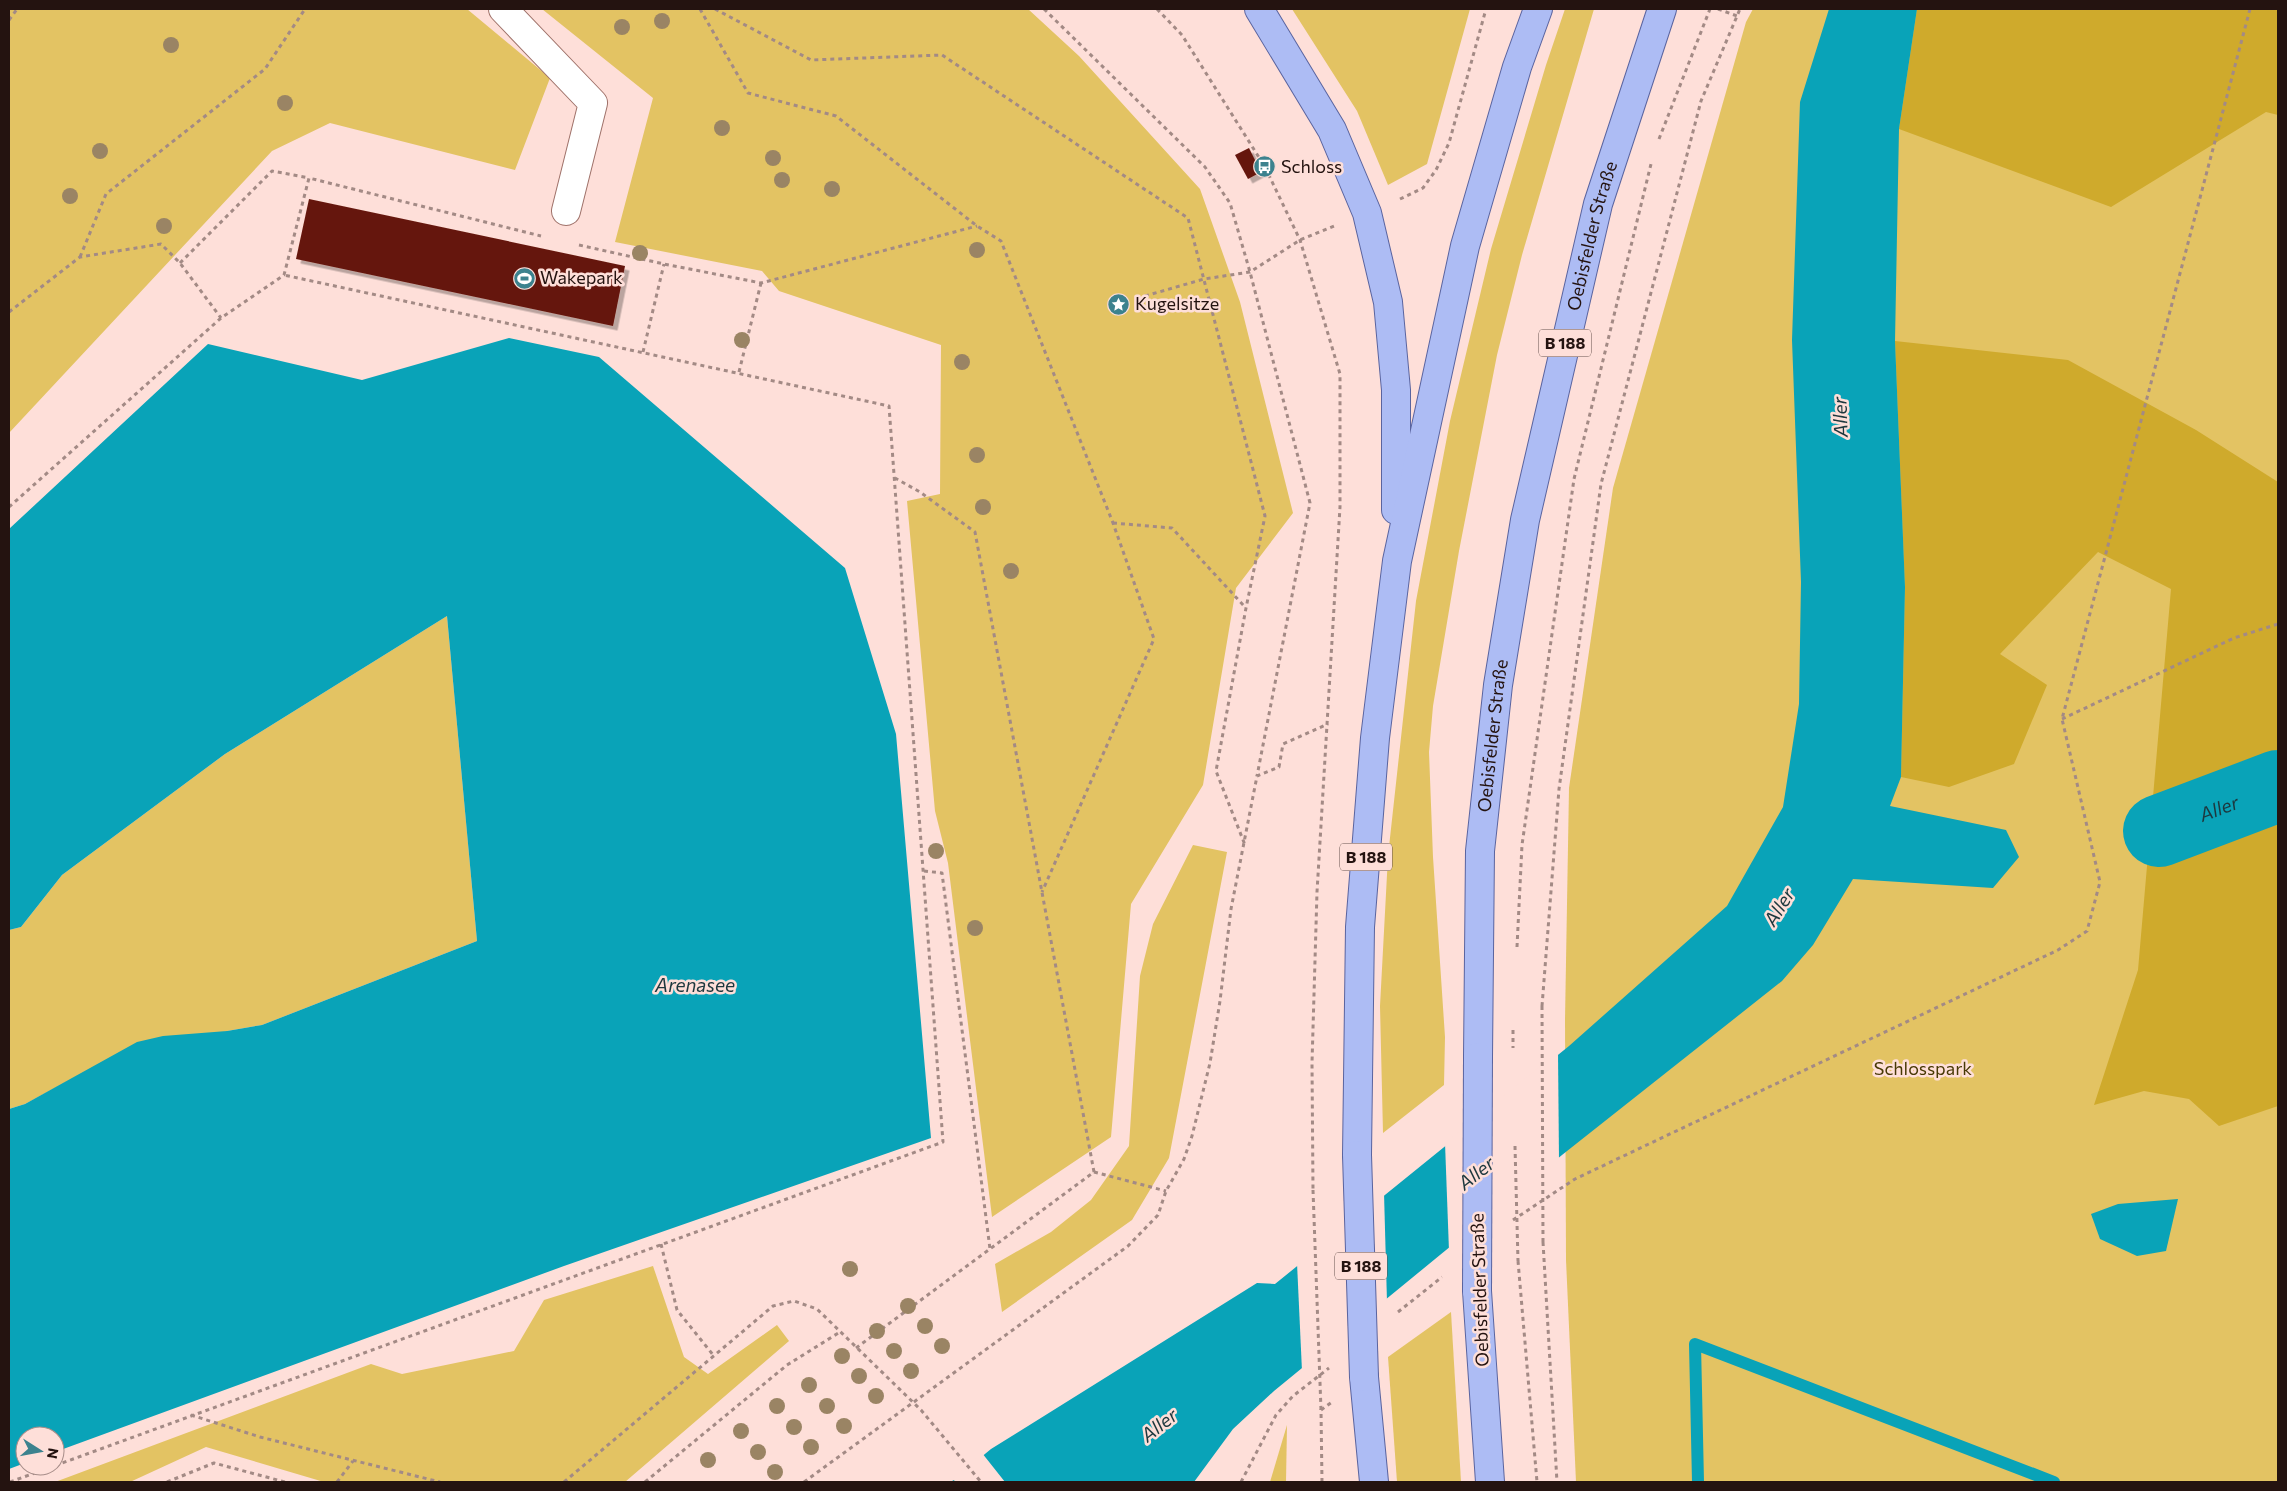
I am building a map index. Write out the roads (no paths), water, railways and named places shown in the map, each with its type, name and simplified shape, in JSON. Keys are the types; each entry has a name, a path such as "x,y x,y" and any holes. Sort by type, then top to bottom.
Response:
{"main road":[{"path":"1259,9 1332,130 1367,213 1388,302 1396,390 1397,561"},
{"name":"B 188","path":"1374,1482 1364,1377 1357,1154 1360,927 1375,738 1397,561 1465,246 1517,68 1538,9"},
{"name":"Oebisfelder Straße","path":"1490,1482 1477,1291 1480,851 1498,685 1525,520 1598,204 1662,9"}],"lane":[{"path":"503,9 593,103 566,211"}],"water":[{"path":"1829,9 1917,9 1899,129 1895,341 1905,587 1901,777 1890,806 2006,830 2019,857 1993,888 1853,879 1813,945 1782,981 1562,1155 1274,1391 1233,1429 1194,1482 951,1482 991,1449 1257,1283 1275,1284 1569,1046 1727,906 1783,807 1799,704 1801,582 1792,340 1800,102"},
{"name":"Arenasee","path":"509,338 599,357 845,568 896,734 931,1138 564,1266 65,1448 65,1426 15,1426 15,1467 9,1469 9,1109 25,1104 137,1042 163,1036 227,1031 262,1025 477,941 447,616 225,754 62,875 21,927 9,930 9,529 208,344 362,380"},
{"path":"2178,1199 2166,1251 2137,1256 2100,1239 2091,1214 2118,1204"}],"waterway":[{"name":"Aller","path":"2159,831 2278,786"},
{"path":"1698,1482 1695,1344 2054,1482"}],"place":[{"name":"Schloss","path":"1265,167"},
{"name":"Wakepark","path":"524,278"},
{"name":"Kugelsitze","path":"1119,304"}],"park label":[{"name":"Schlosspark","path":"1923,1069"}]}
